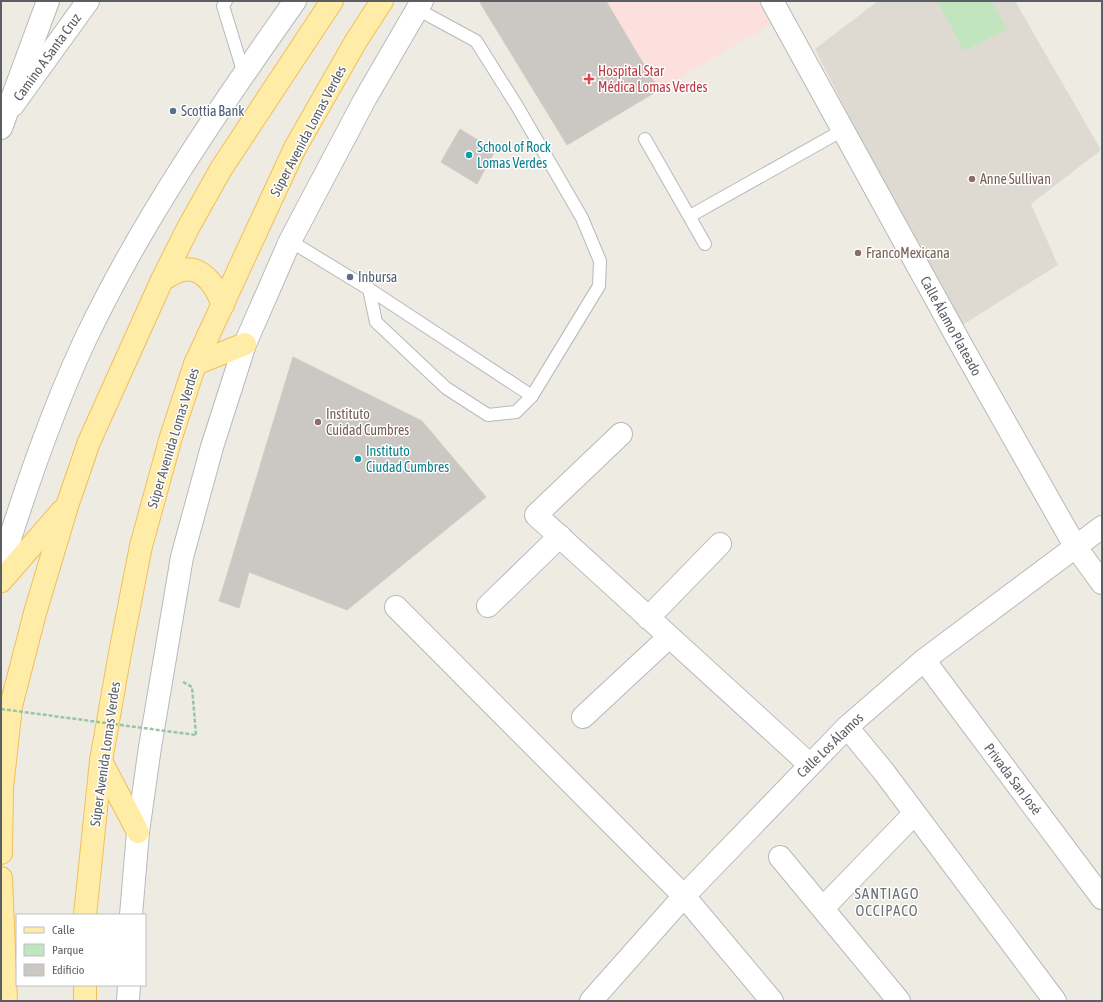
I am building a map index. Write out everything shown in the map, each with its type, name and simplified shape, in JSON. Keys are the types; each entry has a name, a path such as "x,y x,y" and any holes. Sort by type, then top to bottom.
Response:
{"main road":[{"path":"1,853 2,788 11,706 35,613 67,506 89,442 162,280 221,169 332,1"},
{"name":"Súper Avenida Lomas Verdes","path":"85,914 101,761 140,546 171,437 195,364 295,148 356,41 382,1"},
{"path":"162,280 180,271 195,271 208,279 216,289 222,305"},
{"path":"195,364 245,344"},
{"path":"1,582 67,506"},
{"path":"101,761 138,832"},
{"path":"1,878 6,1001"},
{"path":"85,986 85,1001"}],"street":[{"path":"4,121 48,1"},
{"name":"Camino A Santa Cruz","path":"4,121 88,1"},
{"path":"1,567 22,500 84,341 126,260 211,122 295,1"},
{"name":"Calle Álamo Plateado","path":"772,1 1075,546 1102,583"},
{"path":"131,914 138,832 182,557 212,447 245,344 290,240 365,99 419,5"},
{"path":"621,434 536,515 809,764"},
{"name":"Calle Los Álamos","path":"591,1001 684,896 809,764 847,727 924,660 1102,527"},
{"path":"488,606 560,536"},
{"path":"648,618 720,544"},
{"path":"396,607 684,896 772,1001"},
{"path":"583,717 669,637"},
{"name":"Privada San José","path":"924,660 1102,898"},
{"path":"847,727 884,772 1055,1001"},
{"path":"823,908 914,814"},
{"path":"780,858 899,1001"},
{"path":"128,986 128,1001"}],"lane":[{"path":"226,1 223,6 244,74"},
{"path":"369,289 376,322 446,388 488,415 516,412 532,396 599,286 600,261 582,218 517,106 476,41 419,5"},
{"path":"690,216 843,130"},
{"path":"645,139 705,244"},
{"path":"290,240 369,289 532,396"}],"path":[{"path":"1,708 196,735 192,687 163,672"}],"shaded area":[{"path":"606,1 759,1 770,25 659,90"},
{"name":"Anne Sullivan","path":"878,1 1015,1 1101,150 1031,204 1058,265 956,329 815,49"}],"green space":[{"path":"937,1 991,1 1007,29 964,51"}],"building":[{"name":"Hospital Star Médica Lomas Verdes","path":"479,1 606,1 659,90 567,145"},
{"name":"School of Rock Lomas Verdes","path":"460,129 495,151 477,184 441,162"},
{"name":"Instituto Ciudad Cumbres","path":"293,357 422,421 486,497 347,610 249,572 239,608 219,601"}],"place":[{"name":"Hospital Star Médica Lomas Verdes","path":"589,79"},
{"name":"Scottia Bank","path":"173,111"},
{"name":"School of Rock Lomas Verdes","path":"469,155"},
{"name":"Anne Sullivan","path":"972,179"},
{"name":"FrancoMexicana","path":"858,253"},
{"name":"Inbursa","path":"350,277"},
{"name":"Instituto Cuidad Cumbres","path":"318,422"},
{"name":"Instituto Ciudad Cumbres","path":"358,459"}],"district":[{"name":"SANTIAGO OCCIPACO","path":"887,902"}]}
